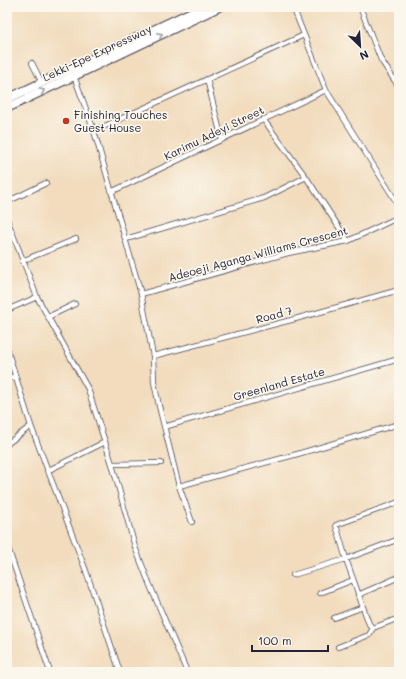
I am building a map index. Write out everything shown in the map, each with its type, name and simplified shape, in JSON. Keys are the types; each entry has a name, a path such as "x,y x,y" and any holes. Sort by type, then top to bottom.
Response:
{"highway":[{"name":"Lekki-Epe Expressway","path":"7,99 202,7"},
{"name":"Lekki-Epe Expressway","path":"7,108 214,8"}],"street":[{"path":"293,7 326,90 399,206"},
{"path":"360,7 381,60 399,87"},
{"path":"94,131 304,35"},
{"path":"32,63 42,83"},
{"path":"74,76 94,131 141,294 153,356 154,382 164,427 179,486 192,522"},
{"path":"207,79 222,140"},
{"name":"Karimu Adeyi Street","path":"111,192 326,90"},
{"path":"263,119 306,177 348,241"},
{"path":"126,239 264,198 306,177"},
{"path":"7,202 46,183"},
{"name":"Adeoeji Aganga Williams Crescent","path":"141,294 288,253 348,241 399,217"},
{"path":"7,219 37,297 88,389 112,464 135,546 187,672"},
{"path":"22,261 76,239"},
{"name":"Road 7","path":"153,356 399,290"},
{"path":"7,310 37,297"},
{"path":"48,317 75,304"},
{"path":"7,349 31,426 86,571 120,672"},
{"name":"Greenland Estate","path":"164,427 399,359"},
{"path":"7,379 15,376"},
{"path":"179,486 301,453 399,424"},
{"path":"7,444 31,426"},
{"path":"47,471 105,442"},
{"path":"112,464 161,463"},
{"path":"373,628 369,624 358,595 336,525 399,502"},
{"path":"293,575 346,559 399,539"},
{"path":"7,545 50,672"},
{"path":"358,595 399,577"},
{"path":"320,593 353,580"},
{"path":"334,618 363,608"},
{"path":"338,647 369,635 373,628 399,618"}],"place":[{"name":"Finishing Touches Guest House","path":"66,121"}]}
